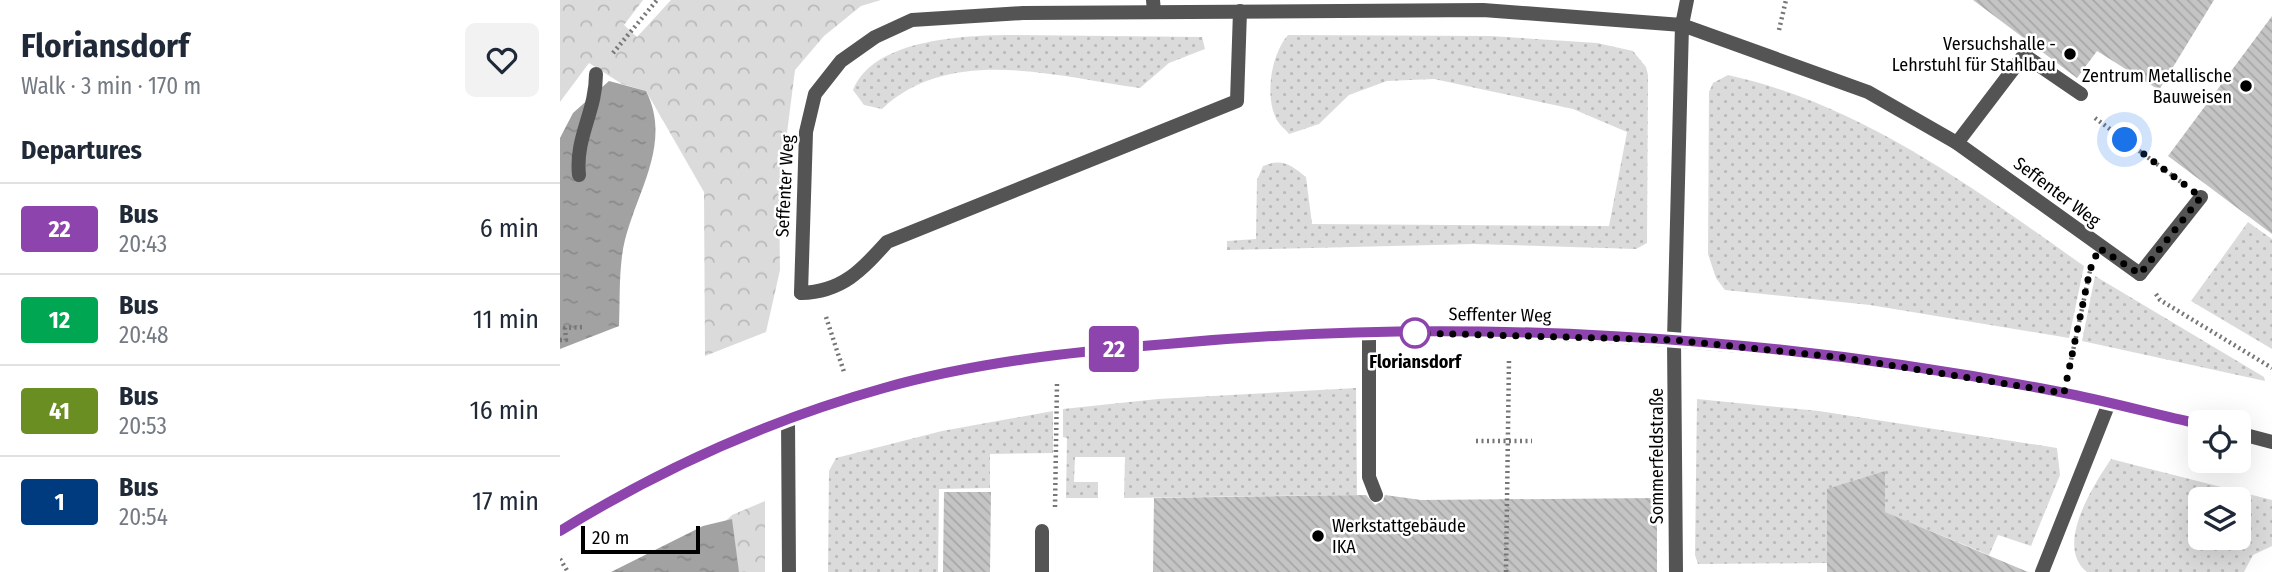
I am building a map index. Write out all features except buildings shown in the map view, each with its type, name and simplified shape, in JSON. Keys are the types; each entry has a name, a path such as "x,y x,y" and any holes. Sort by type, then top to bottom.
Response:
{"street":[{"path":"1674,340 1682,25 1687,0"},
{"name":"Seffenter Weg","path":"819,293 801,293 806,132 816,94 841,61 875,37 912,20 1154,6 1240,11 1483,10 1682,25 1868,92 1957,143 2099,248 2140,274"},
{"path":"819,293 857,275 887,242 1237,101 1240,11"},
{"path":"1957,143 2024,55 2081,94"},
{"path":"579,175 577,153 592,108 596,74"},
{"path":"2140,274 2201,197"},
{"path":"1369,333 1369,477 1376,495"},
{"name":"Seffenter Weg","path":"560,531 681,462 788,419 852,398 974,367 1055,354 1227,338 1369,333 1510,334 1674,340 1846,358 2064,393 2188,421"},
{"name":"Sommerfeldstraße","path":"1674,340 1676,572"},
{"path":"2042,572 2109,403"},
{"path":"788,419 789,572"},
{"path":"2251,436 2272,442"},
{"path":"1042,531 1042,572"}],"path":[{"path":"609,57 657,0"},
{"path":"2081,94 2087,111 2201,197"},
{"path":"2064,393 2090,270 2099,248"},
{"path":"2140,274 2160,300 2272,368"},
{"path":"819,293 852,398"},
{"path":"560,340 566,340 565,328 584,327"},
{"path":"1506,572 1510,334"},
{"path":"1055,354 1056,505"},
{"path":"1476,441 1532,441"},
{"path":"560,559 568,572"}],"green space":[{"path":"560,0 643,0 624,25 637,37 671,0 881,0 861,6 824,36 795,70 779,196 780,270 766,332 705,356 704,192 646,91 622,84 589,63 560,102"},
{"path":"1018,35 1202,37 1205,49 1169,63 1140,88 1040,73 972,71 940,77 909,89 882,109 864,105 853,90 864,72 881,59 902,49 951,38"},
{"path":"1288,35 1490,36 1597,43 1633,51 1646,67 1648,75 1647,243 1636,249 1474,244 1227,250 1227,241 1256,239 1257,180 1263,166 1276,163 1291,166 1306,177 1312,224 1609,226 1627,132 1573,109 1434,79 1387,81 1349,95 1319,124 1289,134 1276,119 1270,85 1274,62"},
{"path":"1728,75 1778,89 1871,128 1958,179 2084,266 2069,338 1870,305 1725,290 1716,278 1708,254 1709,92 1713,83"},
{"path":"2248,222 2272,239 2272,349 2191,301"},
{"path":"2095,276 2264,377 2265,381 2082,341"},
{"path":"1356,388 1357,495 1124,498 1125,457 1075,457 1074,482 1098,482 1098,498 1066,498 1067,438 1063,437 1063,409 1158,399"},
{"path":"1697,399 1819,411 2057,448 2060,475 2031,546 1998,535 1989,555 1882,511 1884,473 1859,479 1859,501 1827,489 1827,563 1698,564 1695,555"},
{"path":"1053,411 1053,453 990,454 990,488 939,489 938,572 828,572 829,471 836,458 942,431"},
{"path":"2111,459 2221,487 2188,487 2188,550 2251,550 2251,495 2272,500 2272,546 2253,555 2244,572 2087,572 2078,561 2074,547 2075,532 2087,500"},
{"path":"765,501 765,572 638,572 707,538 732,515"}],"water":[{"path":"609,81 646,91 654,112 653,154 626,235 620,282 619,326 560,349 560,138 573,113"},
{"path":"732,519 739,572 611,572 703,526"}],"bus line":[{"name":"22","path":"560,531 705,451 788,419 886,387 974,367 1055,354 1227,338 1396,333 1674,340 1846,358 1988,379 2188,421"}],"place":[{"name":"Versuchshalle - Lehrstuhl für Stahlbau","path":"2070,54"},
{"name":"Zentrum Metallische Bauweisen","path":"2246,86"},
{"name":"Floriansdorf","path":"1415,333"},
{"name":"Werkstattgebäude IKA","path":"1318,536"}],"route":[{"path":"1415,333 1674,340 1846,358 2064,393 2090,270 2099,248 2140,274 2201,197 2125,140"}]}
